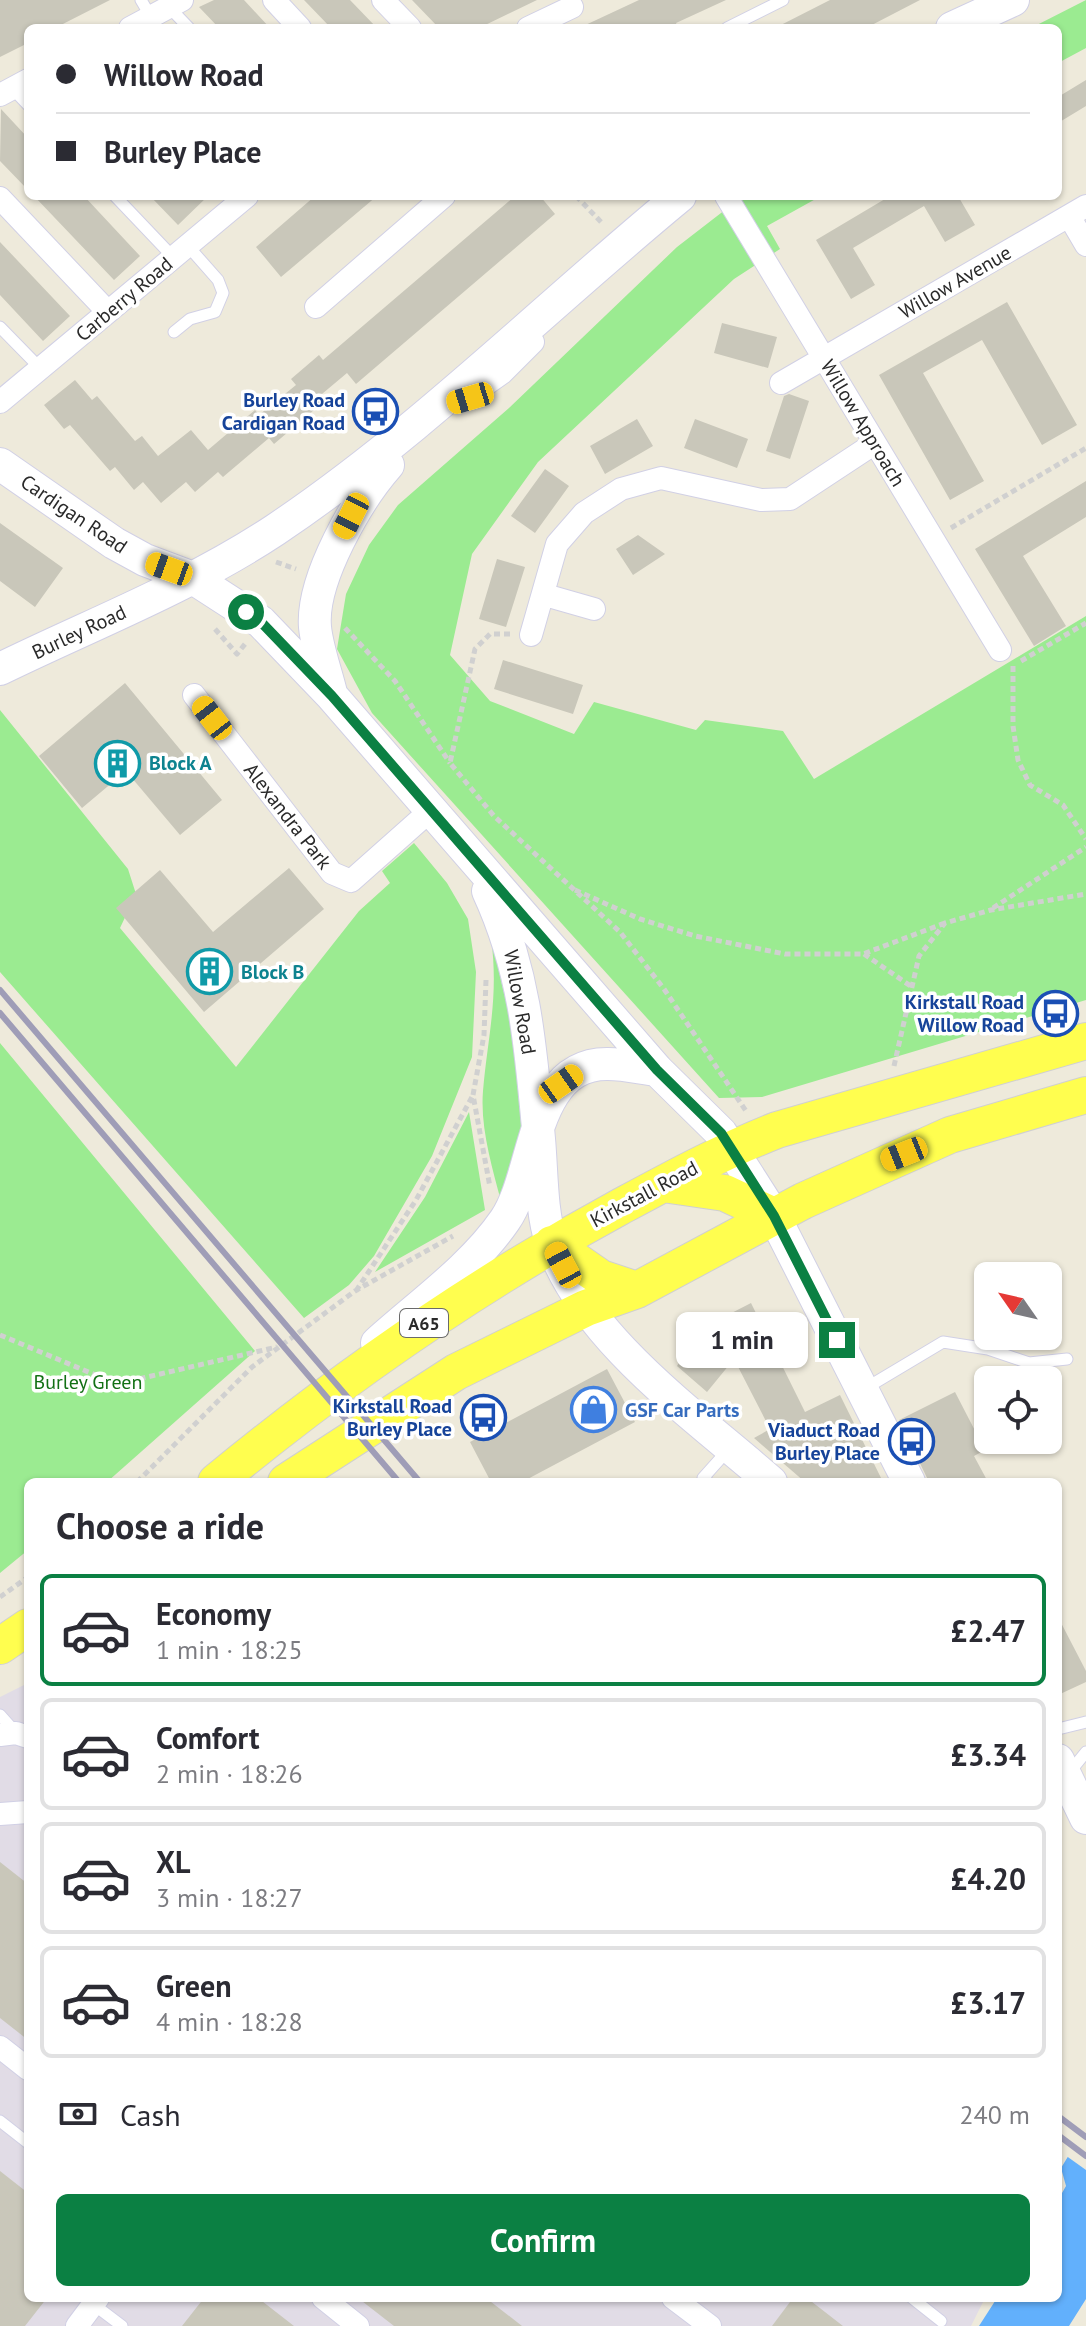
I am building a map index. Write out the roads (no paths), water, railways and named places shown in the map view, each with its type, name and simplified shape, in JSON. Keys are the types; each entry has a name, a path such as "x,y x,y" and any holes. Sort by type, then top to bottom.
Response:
{"main road":[{"name":"Kirkstall Road","path":"221,1478 303,1410 408,1333 552,1244 730,1148 777,1130 1086,1041"},
{"path":"300,1478 456,1372 586,1308 637,1290 881,1163 950,1135 1086,1095"},
{"path":"663,1184 725,1193 774,1216"},
{"path":"552,1244 601,1278 637,1290"},
{"path":"0,1649 24,1630"},
{"path":"0,1649 24,1640"}],"street":[{"path":"274,0 296,24"},
{"path":"383,0 406,24"},
{"path":"961,24 1013,0"},
{"path":"536,24 580,3"},
{"path":"136,24 161,6"},
{"path":"0,198 108,312"},
{"name":"Carberry Road","path":"0,402 240,200"},
{"path":"316,307 439,200"},
{"name":"Burley Road","path":"0,669 193,578 272,532 437,408 675,200"},
{"name":"Willow Approach","path":"728,200 1000,650"},
{"path":"1077,211 1086,245"},
{"name":"Willow Avenue","path":"781,383 1077,211"},
{"path":"332,696 314,625 335,550 362,494 437,408"},
{"path":"531,635 545,595 557,544 584,513 621,489 661,478 761,500 790,499 875,443"},
{"name":"Cardigan Road","path":"0,464 114,543 145,560 193,578"},
{"name":"Willow Road","path":"193,578 261,622 332,696 657,1070 721,1133 774,1216 907,1478"},
{"path":"545,595 594,609"},
{"name":"Alexandra Park","path":"194,695 332,873 342,880 351,881 431,810"},
{"name":"Willow Road","path":"475,863 508,934 521,977 552,1244"},
{"path":"303,1410 473,1256 505,1221 525,1179 538,1122 561,1084 584,1068 607,1064 657,1070"},
{"path":"552,1244 586,1308 641,1369 767,1478"},
{"path":"1062,1768 1086,1818"},
{"path":"0,1814 24,1812"},
{"path":"0,2047 24,2066"},
{"path":"77,2326 95,2302"},
{"path":"328,2302 358,2326"},
{"path":"678,2302 710,2326"}],"lane":[{"path":"735,24 783,0"},
{"path":"161,6 184,24"},
{"path":"120,200 218,280 223,293 215,312 190,319 174,332"},
{"path":"0,327 40,368"},
{"path":"862,1390 943,1342 988,1349 1029,1363 1067,1359"},
{"path":"703,1478 731,1446"},
{"path":"0,1715 15,1735"},
{"path":"1062,1728 1086,1722"},
{"path":"1062,1768 1086,1752"},
{"path":"0,2121 24,2140"},
{"path":"97,2302 122,2326"},
{"path":"917,2302 941,2321"}],"water":[{"path":"1086,2127 1086,2299 1069,2326 979,2326 994,2302 1062,2302 1062,2193 1066,2186 1062,2166"}],"railway":[{"path":"0,990 417,1478"},
{"path":"0,1013 396,1478"},
{"path":"1062,2119 1086,2137"},
{"path":"1062,2138 1086,2156"}],"place":[{"name":"Burley Road Cardigan Road","path":"376,411"},
{"name":"Block A","path":"118,763"},
{"name":"Block B","path":"210,972"},
{"name":"Kirkstall Road Willow Road","path":"1055,1014"},
{"name":"GSF Car Parts","path":"594,1410"},
{"name":"Kirkstall Road Burley Place","path":"483,1417"},
{"name":"Viaduct Road Burley Place","path":"911,1442"}],"park label":[{"name":"Burley Green","path":"88,1382"}]}
